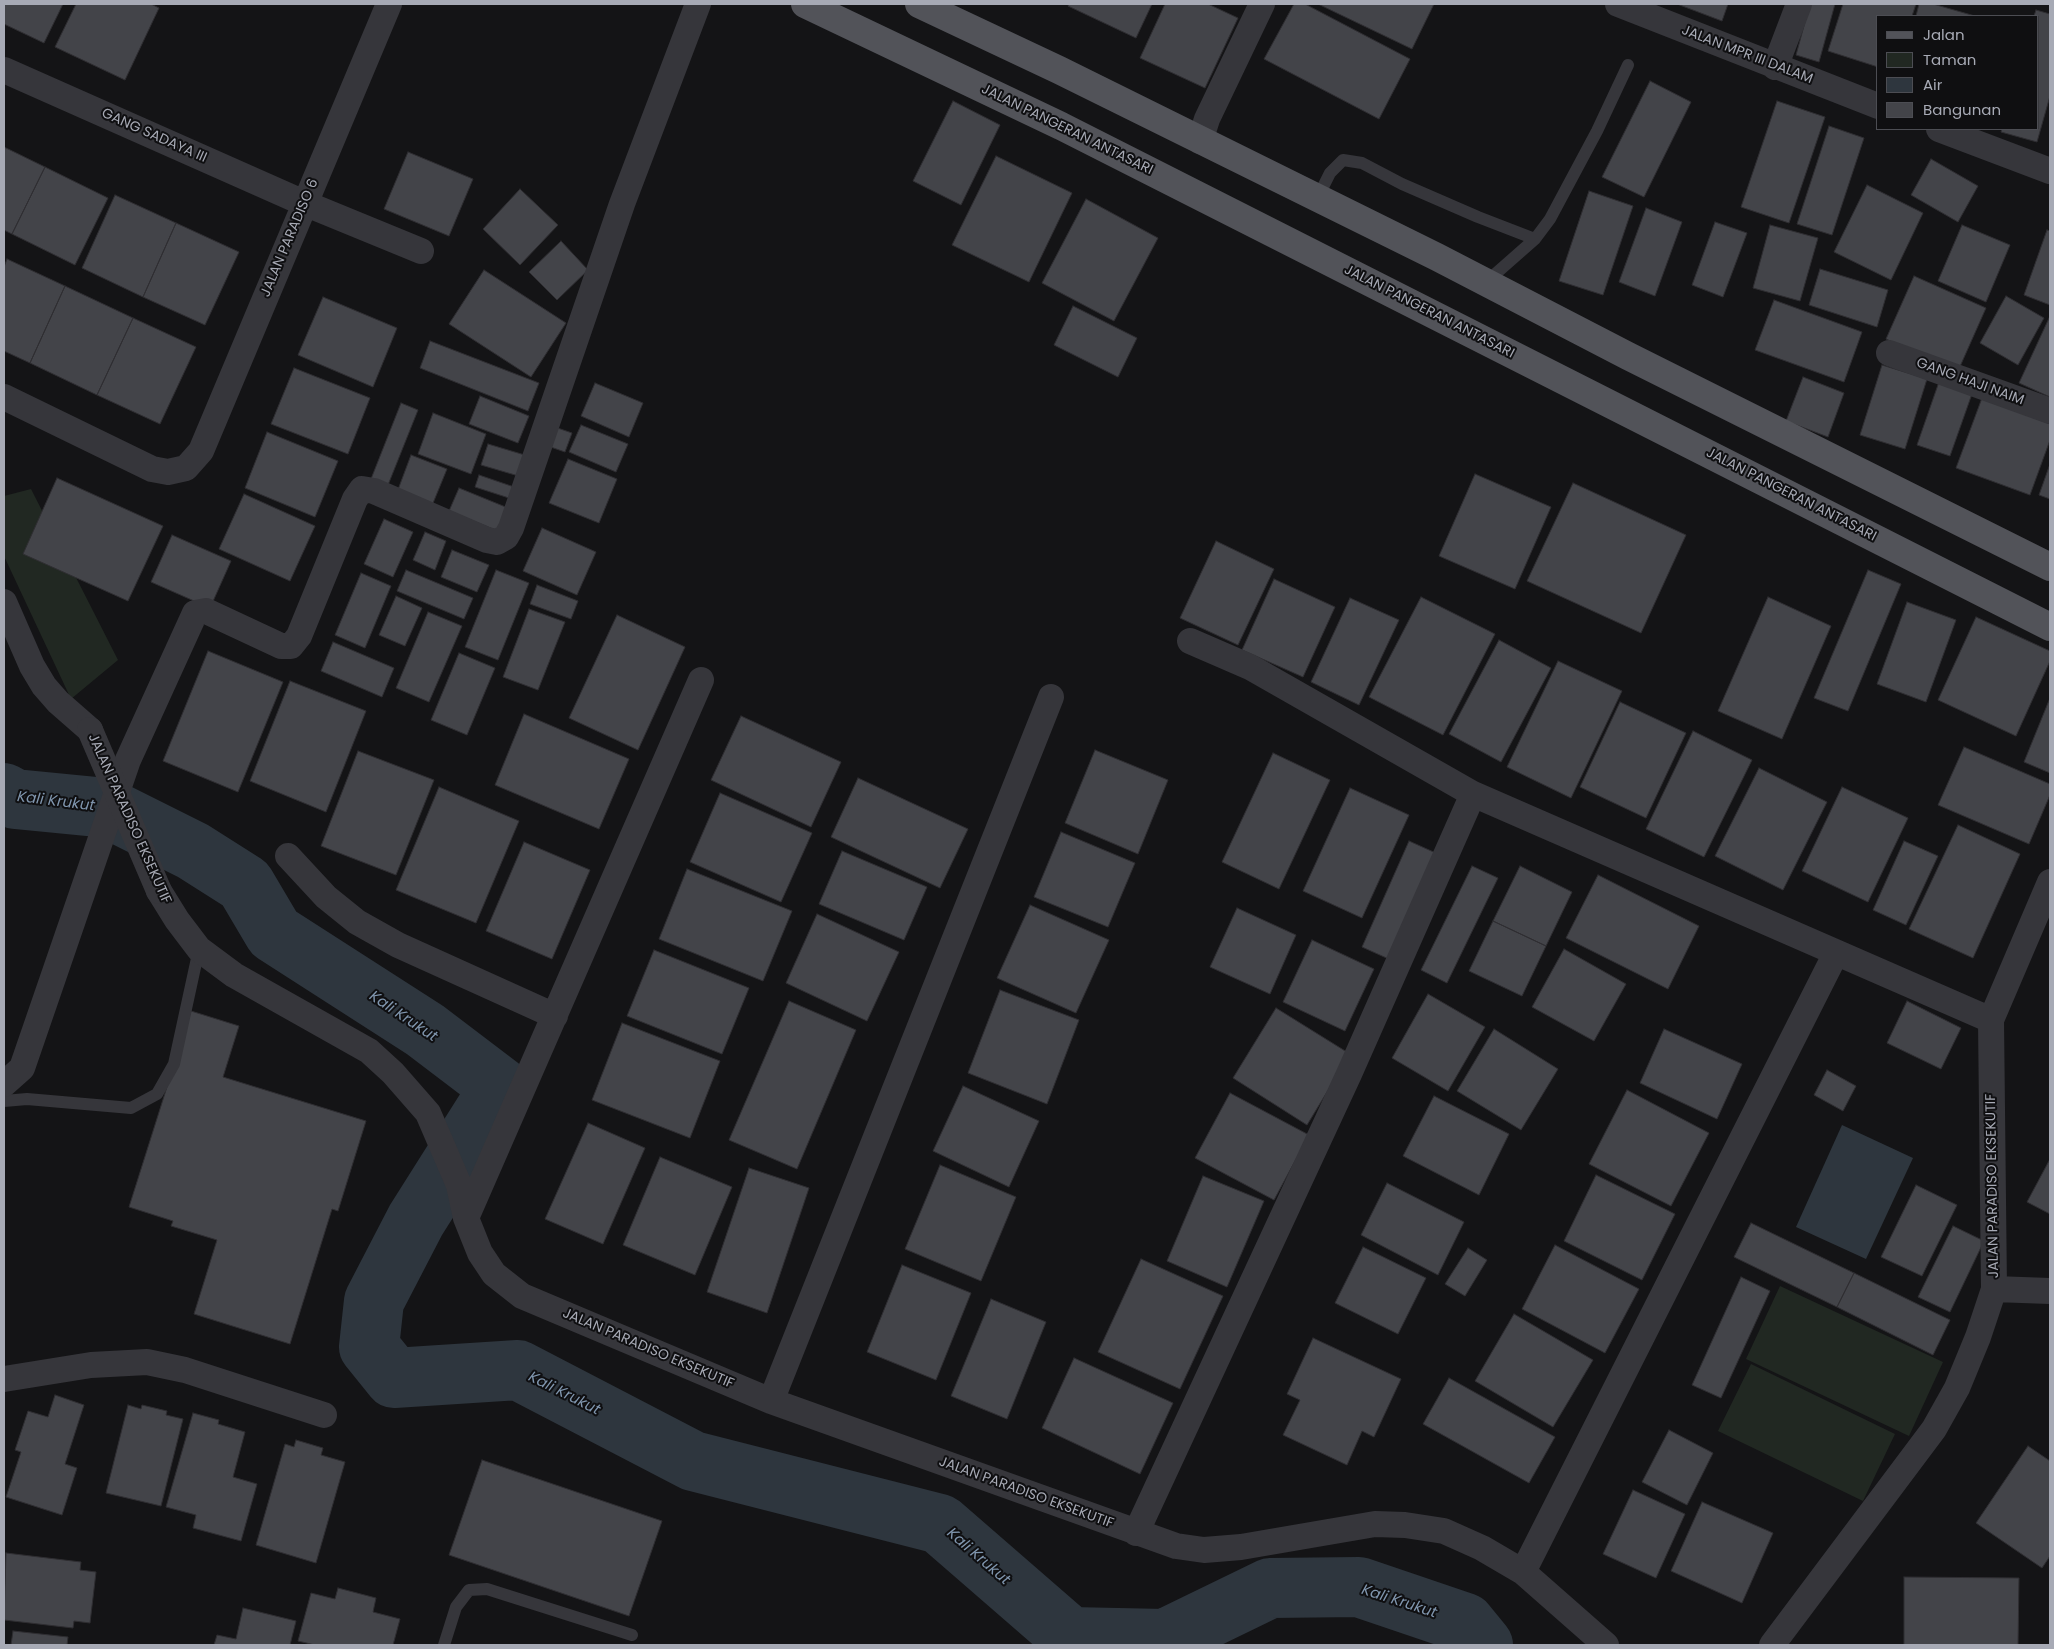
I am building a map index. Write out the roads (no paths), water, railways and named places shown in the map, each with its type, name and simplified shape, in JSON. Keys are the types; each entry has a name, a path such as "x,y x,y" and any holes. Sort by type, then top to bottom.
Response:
{"main road":[{"name":"JALAN PANGERAN ANTASARI","path":"805,4 1061,126 2050,627"},
{"path":"920,4 1059,70 1317,198 2050,567"}],"street":[{"name":"JALAN PARADISO 6","path":"4,397 152,469 168,472 186,468 201,450 388,4"},
{"path":"4,1084 22,1068 98,841 128,760 195,613 206,611 281,646 291,646 299,636 355,499 362,489 374,491 488,540 497,542 506,537 511,528 622,204 698,4"},
{"path":"1200,141 1207,119 1262,4"},
{"name":"JALAN MPR III DALAM","path":"1618,4 1876,105"},
{"path":"1775,67 1799,4"},
{"name":"GANG SADAYA III","path":"4,70 304,203 421,251"},
{"path":"1942,130 2050,171"},
{"name":"GANG HAJI NAIM","path":"1889,353 2050,411"},
{"name":"JALAN PARADISO EKSEKUTIF","path":"4,602 32,666 44,686 58,702 90,730 159,891 177,920 199,949 234,974 370,1051 393,1072 428,1113 459,1185 466,1218 480,1252 494,1274 522,1296 771,1401 1176,1546 1204,1550 1240,1547 1375,1524 1405,1525 1444,1531 1482,1548 1523,1572 1606,1645"},
{"path":"1190,642 1250,666 1473,794 1991,1020"},
{"path":"466,1218 702,680"},
{"path":"771,1401 1051,697"},
{"path":"1136,1533 1349,1074 1473,794"},
{"path":"288,856 326,897 357,922 398,945 555,1016"},
{"name":"JALAN PARADISO EKSEKUTIF","path":"1772,1645 1934,1430 1957,1388 1978,1337 1994,1289 1991,1020 2050,882"},
{"path":"1523,1572 1836,952"},
{"path":"1994,1289 2050,1291"},
{"path":"4,1379 91,1365 147,1362 184,1370 324,1416"}],"lane":[{"path":"1485,283 1535,239 1550,219 1593,140 1628,65"},
{"path":"1317,198 1330,173 1343,160 1362,164 1478,218 1535,239"},
{"path":"4,1101 27,1099 131,1108 157,1094 174,1064 199,949"},
{"path":"444,1645 456,1607 468,1590 487,1589 632,1635"}],"water":[{"path":"1842,1125 1913,1158 1866,1259 1796,1227"}],"waterway":[{"name":"Kali Krukut","path":"4,793 15,799 107,808 193,851 245,884 274,933 425,1030 500,1087 416,1220 374,1301 369,1347 394,1378 518,1370 693,1461 940,1524 1070,1637 1165,1639 1270,1588 1359,1587 1465,1623 1483,1645"}]}
